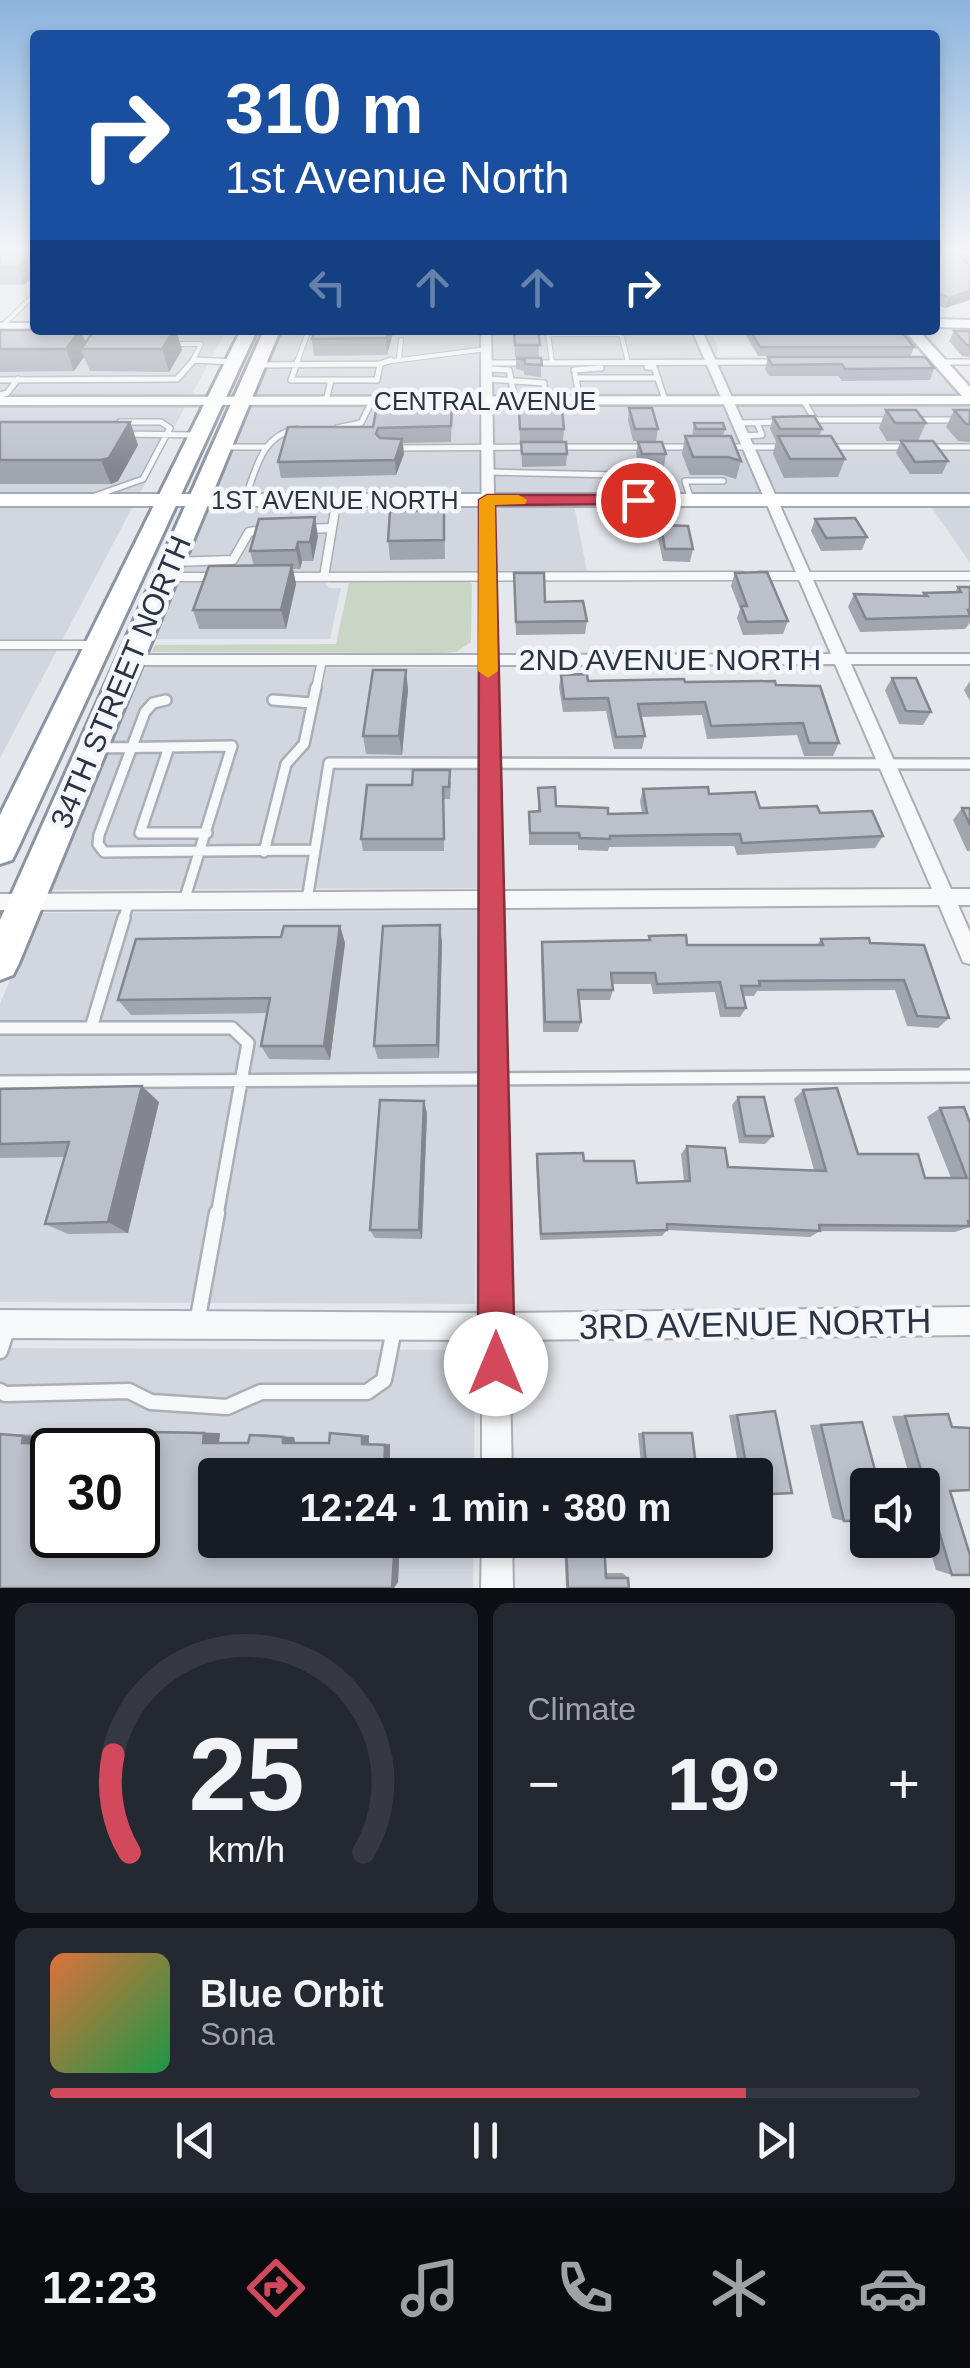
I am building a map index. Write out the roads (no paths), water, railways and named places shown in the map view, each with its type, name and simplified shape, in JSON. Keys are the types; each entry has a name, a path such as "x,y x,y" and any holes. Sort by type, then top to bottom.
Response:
{"highway":[{"name":"34TH STREET NORTH","path":"0,850 247,335"},
{"name":"34TH STREET NORTH","path":"0,963 13,902 99,734 270,335"},
{"path":"97,645 111,663 99,734"}],"main road":[{"path":"940,322 969,323"},
{"path":"0,327 30,327"},
{"path":"915,335 970,398"},
{"name":"CENTRAL AVENUE","path":"0,400 372,401 487,378 515,400 970,398"},
{"name":"1ST AVENUE NORTH","path":"0,500 970,500"}],"street":[{"path":"486,335 497,1458"},
{"path":"699,335 970,956"},
{"name":"2ND AVENUE NORTH","path":"130,660 970,659"},
{"path":"13,902 970,897"},
{"name":"3RD AVENUE NORTH","path":"4,1324 496,1327 970,1322"},
{"path":"497,1558 498,1588"}],"lane":[{"path":"307,335 291,380 377,380 380,364"},
{"path":"400,358 402,335"},
{"path":"548,335 552,363"},
{"path":"621,335 628,362"},
{"path":"0,380 178,379 201,344 168,344"},
{"path":"257,365 380,364 400,358 487,349"},
{"path":"194,360 234,362"},
{"path":"573,366 786,362"},
{"path":"919,362 970,362"},
{"path":"487,378 552,363 654,368 665,400"},
{"path":"573,366 580,400"},
{"path":"76,380 82,370"},
{"path":"487,378 509,370 515,400"},
{"path":"487,378 544,383 545,400"},
{"path":"576,378 658,378"},
{"path":"0,400 18,380"},
{"path":"326,401 331,380"},
{"path":"803,400 815,420"},
{"path":"915,400 930,420"},
{"path":"331,428 362,425 368,420 372,401"},
{"path":"736,423 970,420"},
{"path":"84,499 143,479 169,424 112,422"},
{"path":"745,441 762,435 757,423"},
{"path":"246,499 274,432 304,428"},
{"path":"118,434 198,435"},
{"path":"384,448 745,441 803,446"},
{"path":"822,446 970,447"},
{"path":"222,447 266,447"},
{"path":"487,472 660,476 667,500"},
{"path":"575,476 579,500"},
{"path":"691,500 685,481 723,481"},
{"path":"324,577 338,500"},
{"path":"295,529 332,528"},
{"path":"169,570 233,560 248,532 276,529"},
{"path":"169,570 216,577"},
{"path":"270,577 970,576"},
{"path":"0,645 97,645"},
{"path":"264,852 286,764 304,744 322,660"},
{"path":"166,700 154,703 145,712 98,844 113,854 314,850"},
{"path":"273,700 312,703"},
{"path":"99,734 131,748 232,746 184,901"},
{"path":"169,747 140,833 208,833"},
{"path":"307,900 329,764 970,764"},
{"path":"91,1028 129,901"},
{"path":"0,1028 232,1028 248,1043 196,1326"},
{"path":"0,1082 970,1076"},
{"path":"0,1352 4,1324"},
{"path":"0,1391 129,1391 151,1402 227,1407 261,1392 367,1392 384,1380 394,1326"}]}
